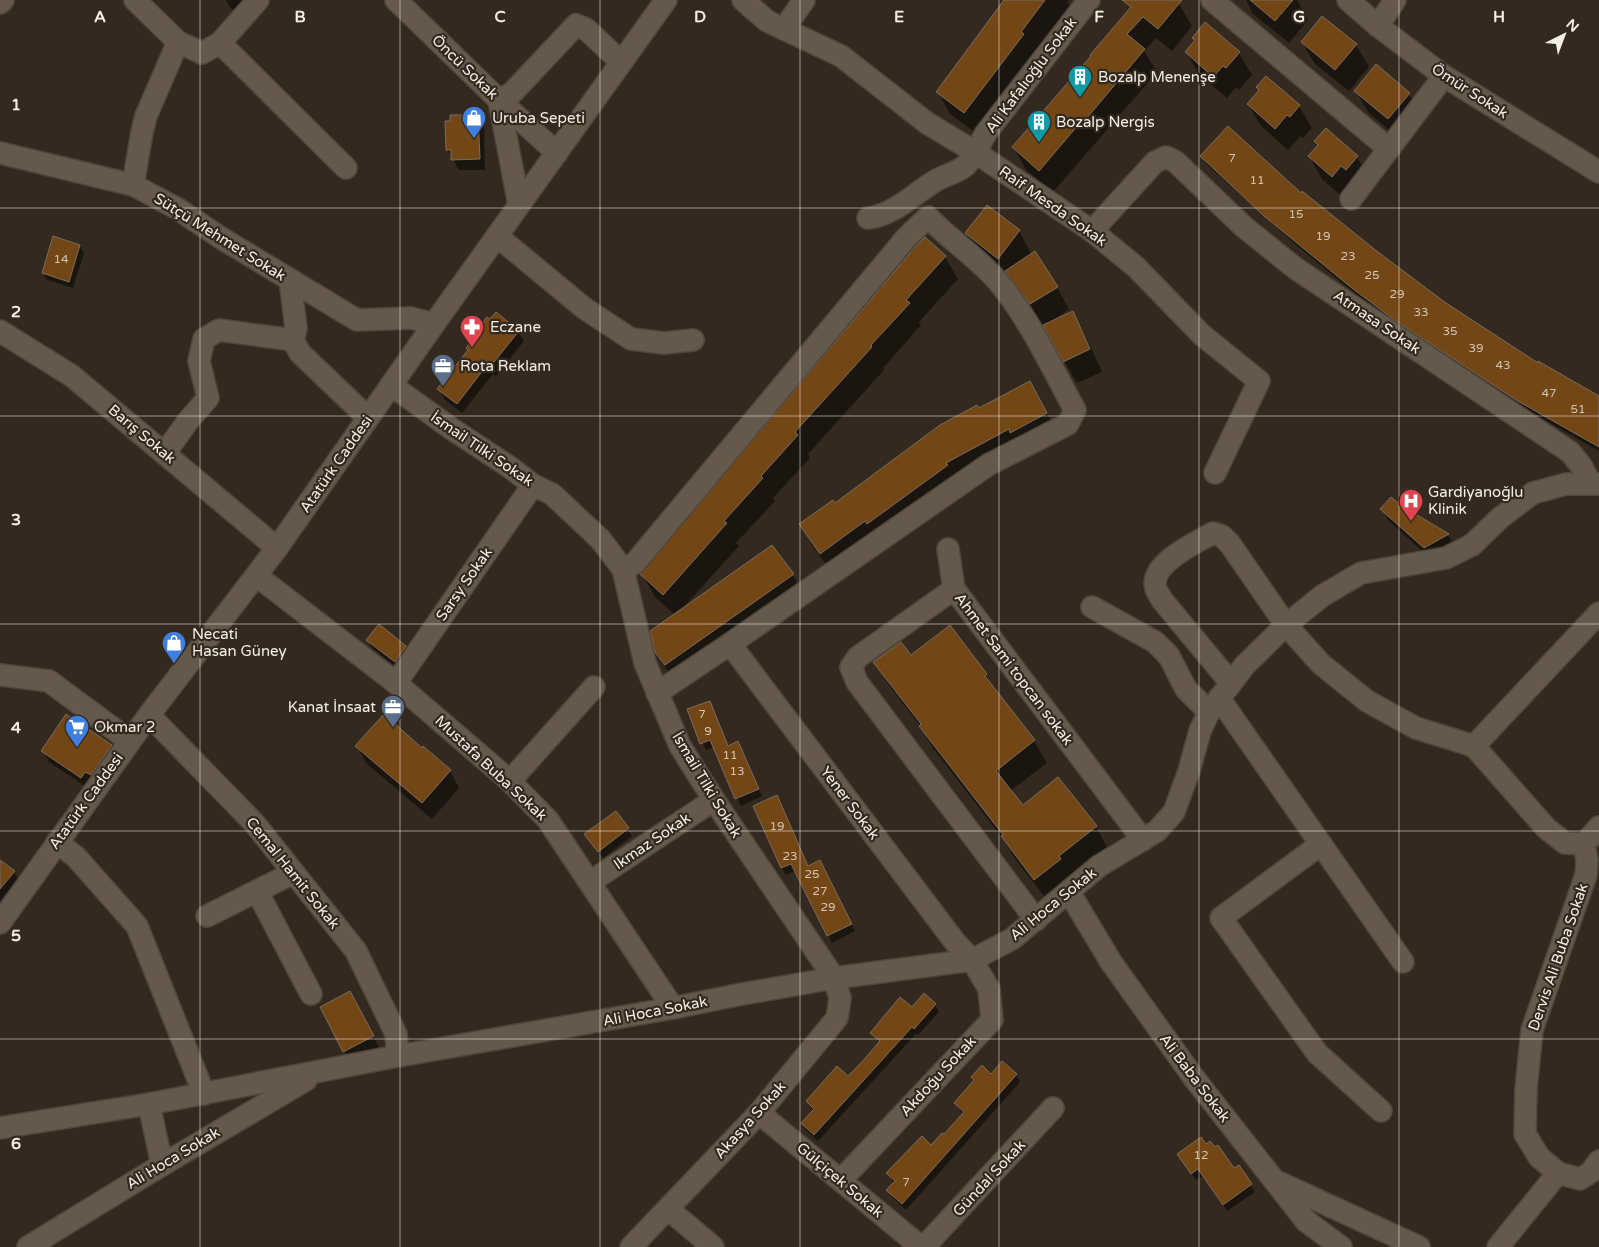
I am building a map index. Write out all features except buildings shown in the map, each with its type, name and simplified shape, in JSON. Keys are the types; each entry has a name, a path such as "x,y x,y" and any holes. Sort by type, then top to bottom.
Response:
{"street":[{"path":"0,3 3,0"},
{"path":"135,0 178,42 202,53 220,43 258,0"},
{"name":"Öncü Sokak","path":"396,0 556,153"},
{"name":"Atatürk Caddesi","path":"0,923 149,715 257,576 518,205 666,0"},
{"name":"Raif Mesda Sokak","path":"743,0 767,21 841,56 927,123 976,152 1092,231 1136,267 1202,335 1259,381 1215,473"},
{"path":"784,29 804,0"},
{"name":"Ali Kafalıoğlu Sokak","path":"868,218 900,206 936,180 965,166 976,152 986,133 1089,0"},
{"path":"1212,0 1389,149"},
{"name":"Ömür Sokak","path":"1348,0 1378,26 1444,76 1599,172"},
{"path":"1378,26 1395,0"},
{"path":"518,205 499,100 512,94 576,25 586,29 621,62"},
{"path":"133,185 146,116 178,42"},
{"path":"220,43 346,168"},
{"path":"1352,199 1444,76"},
{"name":"Sütçü Mehmet Sokak","path":"0,153 133,185 178,210 357,320 411,318 434,324"},
{"name":"Atmasa Sokak","path":"1092,231 1155,162 1166,157 1176,162 1244,227 1295,268 1570,452 1594,484"},
{"path":"623,569 635,563 907,237 928,217 948,237 986,269 1002,286 1028,325 1075,410 1068,424 988,465 730,644 657,692"},
{"path":"497,236 584,308 631,339 664,343 693,340"},
{"path":"290,280 296,328 294,340 300,353 368,418"},
{"path":"165,453 208,398 199,361 204,339 219,330 294,340"},
{"name":"Barış Sokak","path":"0,331 72,376 277,548"},
{"name":"İsmail Tilki Sokak","path":"391,385 533,485 552,494 593,533 623,569 645,664 680,746 714,800 834,978"},
{"name":"Ali Hoca Sokak","path":"0,1128 149,1104 398,1056 834,978 972,960 1012,939 1099,866 1157,831 1174,812 1189,771 1200,731 1220,698 1245,665 1286,625 1322,596 1361,573 1446,558 1472,545 1500,518 1533,493 1566,484 1594,484"},
{"name":"Sarsy Sokak","path":"396,683 533,485"},
{"path":"1403,962 1220,698 1155,588 1156,578 1165,564 1176,554 1213,533 1222,536 1230,544 1286,625 1321,664 1367,701 1416,728 1474,746 1546,828 1565,843 1584,844 1599,827"},
{"path":"948,549 954,588"},
{"name":"Mustafa Buba Sokak","path":"257,576 396,683 510,782 548,820 673,1008"},
{"name":"Ahmet Sami topcan sokak","path":"1036,920 857,682 851,667 858,657 954,588 1143,840"},
{"path":"1092,607 1155,642 1169,656 1186,689 1220,698"},
{"path":"1474,746 1599,613"},
{"name":"Yener Sokak","path":"730,644 955,942 972,960"},
{"path":"0,675 49,681 130,741"},
{"path":"510,782 594,687"},
{"name":"Cemal Hamit Sokak","path":"149,715 255,824 356,950 396,1034 398,1056"},
{"name":"Ikmaz Sokak","path":"590,882 714,800"},
{"path":"57,842 76,857 137,926 204,1094"},
{"path":"1320,844 1221,918 1317,1053 1381,1111"},
{"name":"Dervis Ali Buba Sokak","path":"1558,1173 1539,1157 1526,1134 1526,1088 1532,1030 1586,875 1587,860 1584,844"},
{"path":"208,916 293,873"},
{"path":"257,891 311,994"},
{"name":"Ali Baba Sokak","path":"1069,892 1111,962 1194,1078 1306,1221 1341,1247"},
{"name":"Akdoğu Sokak","path":"841,1180 992,1020 989,989 972,960"},
{"name":"Akasya Sokak","path":"631,1247 759,1113 837,1018 840,998 834,978"},
{"name":"Ali Hoca Sokak","path":"35,1245 162,1164 320,1072"},
{"path":"149,1104 162,1164"},
{"name":"Gündal Sokak","path":"922,1247 1053,1108"},
{"name":"Gülçiçek Sokak","path":"759,1113 922,1247"},
{"path":"1498,1247 1558,1173 1580,1179 1591,1172 1599,1161"},
{"path":"1273,1180 1419,1247"},
{"path":"668,1209 713,1247"}],"place":[{"name":"Bozalp Menenşe","path":"1080,98"},
{"name":"Uruba Sepeti","path":"474,139"},
{"name":"Bozalp Nergis","path":"1039,143"},
{"name":"Eczane","path":"472,348"},
{"name":"Rota Reklam","path":"443,387"},
{"name":"Gardiyanoğlu Klinik","path":"1411,522"},
{"name":"Necati Hasan Güney","path":"174,664"},
{"name":"Kanat İnsaat","path":"393,728"},
{"name":"Okmar 2","path":"77,748"}]}
